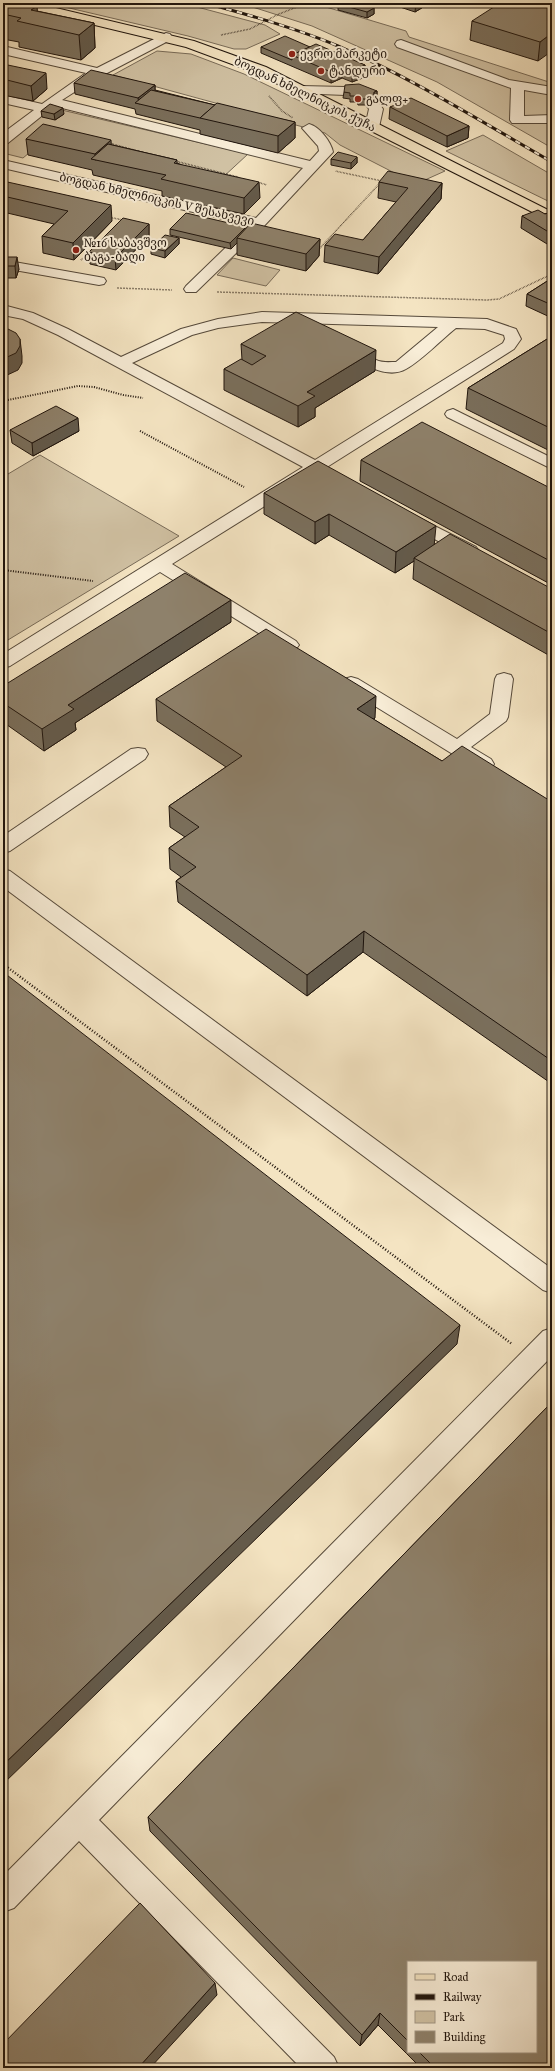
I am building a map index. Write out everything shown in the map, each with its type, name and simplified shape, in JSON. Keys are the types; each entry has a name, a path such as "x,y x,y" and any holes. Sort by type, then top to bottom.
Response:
{"main road":[{"name":"ბოგდან ხმელნიცკის ქუჩა","path":"20,3 166,37 190,44 265,72 552,218"}],"street":[{"path":"3,140 48,105 98,72 166,37"},
{"path":"401,44 506,83 552,91"},
{"path":"3,50 98,72"},
{"path":"518,85 517,120 552,119"},
{"path":"301,90 345,91"},
{"path":"3,99 48,105 313,166"},
{"path":"372,126 376,110 373,105"},
{"name":"ბოგდან ხმელნიცკის V შესახვევი","path":"3,164 259,223 326,152 325,145 309,128"},
{"path":"191,289 259,223"},
{"path":"3,264 66,275 106,284"},
{"path":"3,310 28,316 63,332 343,482"},
{"path":"3,662 509,346 513,339 511,332 500,327 487,324 262,317 230,321 176,336 120,363"},
{"path":"322,319 340,337 372,364 388,367 400,366 452,323"},
{"path":"453,414 552,464"},
{"path":"392,509 482,558"},
{"path":"160,564 302,652"},
{"path":"335,673 498,773"},
{"path":"457,748 499,717 504,679"},
{"path":"3,846 138,754"},
{"path":"3,876 552,1282"},
{"path":"3,1897 552,1339"},
{"path":"79,1820 323,2068"}],"path":[{"path":"190,44 203,38 250,29 279,14 307,3"},
{"path":"265,72 262,85 267,94 282,111 309,128"},
{"path":"104,142 150,154"},
{"path":"173,160 243,178"},
{"path":"313,166 382,181 320,248"},
{"path":"250,180 289,190"},
{"path":"108,217 123,220 118,226"},
{"path":"66,275 94,248"},
{"path":"213,292 487,300 498,299 552,274"},
{"path":"106,284 174,290"},
{"path":"3,401 78,386 145,398"},
{"path":"140,431 265,498"},
{"path":"3,570 125,586"},
{"path":"3,964 532,1359"}],"green space":[{"path":"48,3 182,3 265,25 280,34 246,49 234,49 188,36"},
{"path":"240,3 318,3 316,4 406,31 409,37 552,83 552,148 437,82 312,26"},
{"path":"157,51 191,54 244,74 445,171 416,184 340,145 325,133 113,75"},
{"path":"49,107 248,154 221,179 48,137 23,158 3,153 3,144"},
{"path":"483,135 552,175 552,203 446,151"},
{"path":"233,258 280,270 266,286 217,275"},
{"path":"40,455 179,536 3,643 3,477"}],"building":[{"path":"3,3 24,3 37,6 31,10 94,23 79,35 17,21 21,18 3,14"},
{"path":"357,3 374,8 367,12 338,4"},
{"path":"500,3 552,3 552,33 540,42 472,21"},
{"path":"285,36 310,47 292,55 292,60 261,47"},
{"path":"316,44 365,65 352,71 342,67 331,72 292,55"},
{"path":"3,64 46,73 31,86 3,79"},
{"path":"91,70 155,85 138,98 74,83"},
{"path":"359,84 377,91 374,92 373,99 358,99 357,96 350,96 350,93 344,92 345,85"},
{"path":"151,90 215,105 200,118 135,103"},
{"path":"411,98 469,126 447,136 390,107"},
{"path":"217,103 295,122 278,136 200,118"},
{"path":"50,104 63,108 54,114 41,111"},
{"path":"43,124 111,140 95,154 26,139"},
{"path":"108,144 177,160 174,163 259,182 244,198 161,179 166,175 91,159"},
{"path":"338,152 357,157 351,163 331,159"},
{"path":"388,171 442,183 379,257 325,245 335,234 363,240 408,188 379,182"},
{"path":"3,181 111,205 73,243 42,236 68,211 3,196"},
{"path":"538,210 545,214 550,212 552,213 552,234 522,216"},
{"path":"186,213 246,227 230,243 170,229"},
{"path":"123,218 149,224 115,258 89,252"},
{"path":"251,223 320,239 306,254 237,238"},
{"path":"165,235 179,238 165,251 151,248"},
{"path":"3,257 17,257 15,266 3,266"},
{"path":"552,278 552,305 527,294"},
{"path":"296,312 376,350 307,392 315,396 298,406 224,369 241,359 252,365 266,356 241,344"},
{"path":"3,328 16,333 20,339 20,346 16,353 3,359"},
{"path":"552,336 552,429 468,388"},
{"path":"56,406 78,418 32,443 10,430"},
{"path":"422,422 552,489 552,562 361,460"},
{"path":"318,461 436,526 396,552 329,514 315,522 264,493"},
{"path":"450,534 552,589 552,634 414,558"},
{"path":"185,573 231,600 68,705 74,709 42,729 3,703 3,686"},
{"path":"266,629 376,696 357,709 442,761 462,746 552,802 552,1061 364,931 307,975 176,881 196,867 169,848 199,827 169,806 242,756 156,699"},
{"path":"3,972 460,1325 3,1765"},
{"path":"552,1402 552,2068 435,2068 420,2053 537,2053 537,1961 407,1961 407,2040 380,2013 362,2035 148,1817"},
{"path":"140,1903 215,1983 138,2068 3,2068 3,2044"}],"railway":[{"path":"205,3 256,17 322,39 338,46 420,86 552,162"}],"place":[{"name":"ევრო მარკეტი","path":"292,54"},
{"name":"ტანდური","path":"321,71"},
{"name":"გალფ+","path":"358,99"},
{"name":"№16 საბავშვო ბაგა-ბაღი","path":"76,250"}]}
